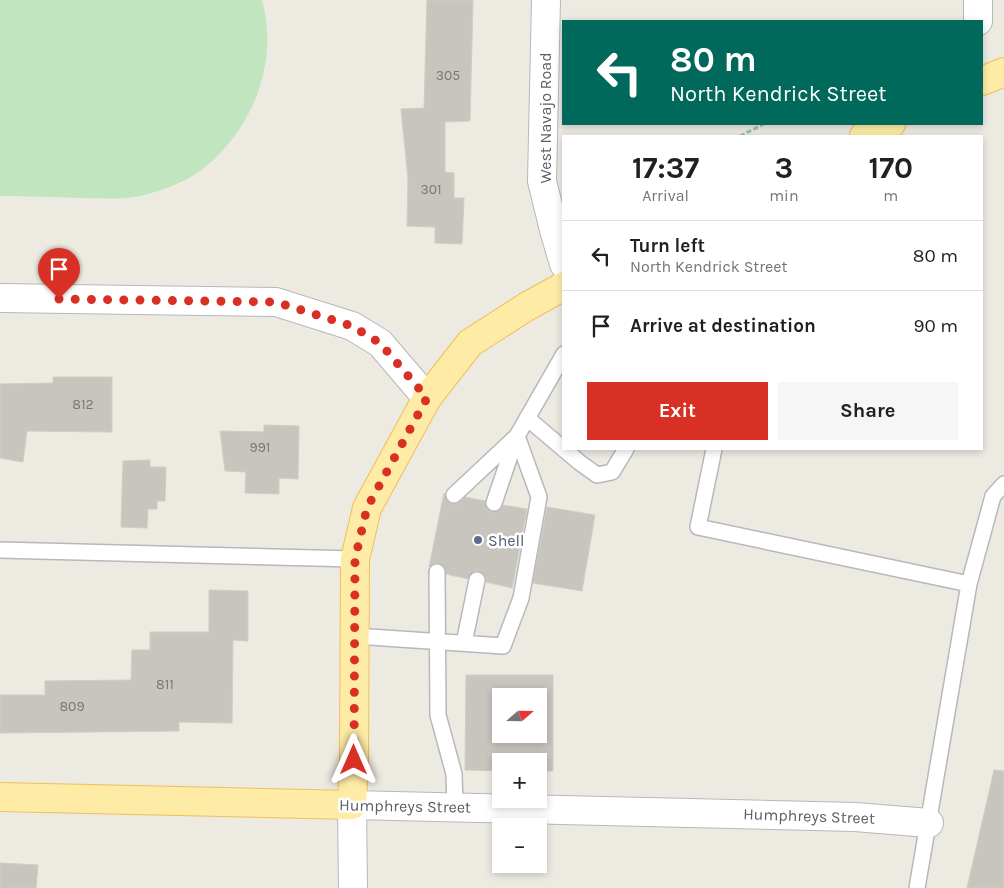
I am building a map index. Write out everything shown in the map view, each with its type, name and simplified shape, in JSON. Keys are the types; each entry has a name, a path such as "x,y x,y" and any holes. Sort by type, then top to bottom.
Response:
{"main road":[{"path":"983,82 1004,72"},
{"path":"866,135 889,125"},
{"path":"352,805 355,559 367,508 427,398 470,343 526,307 562,287"},
{"name":"Humphreys Street","path":"0,797 352,805"}],"street":[{"name":"West Navajo Road","path":"546,0 542,181 562,257"},
{"path":"978,0 978,20"},
{"path":"0,298 276,302 352,326 380,343 427,398"},
{"path":"352,805 353,888"},
{"name":"Humphreys Street","path":"352,805 855,817 929,822"}],"lane":[{"path":"494,503 517,436 559,369"},
{"path":"527,418 562,448"},
{"path":"454,495 517,436"},
{"path":"355,636 503,646 521,598 539,497 517,436"},
{"path":"564,450 598,475 612,472 625,450"},
{"path":"714,450 698,528 969,584"},
{"path":"917,888 969,584 993,496 1004,484"},
{"path":"0,550 355,559"},
{"path":"437,572 439,641 438,714 454,774 455,807"},
{"path":"464,642 477,580"}],"path":[{"path":"742,135 762,125"}],"green space":[{"path":"0,0 262,0 267,24 267,48 264,72 257,95 247,117 234,137 218,155 200,171 172,186 148,194 125,198 0,196"}],"building":[{"path":"427,0 473,0 470,121 445,122 445,172 454,173 454,198 464,198 462,244 435,243 435,227 407,226 408,179 401,109 424,108"},
{"path":"53,377 112,377 112,432 27,431 23,462 0,458 0,384 53,383"},
{"path":"264,425 299,426 298,479 279,478 279,494 245,493 246,472 225,471 220,431 264,432"},
{"path":"150,460 150,467 166,467 165,501 157,501 157,509 148,509 147,528 121,527 123,461"},
{"name":"Shell","path":"444,493 447,501 452,504 457,504 465,497 485,501 487,509 491,512 500,510 503,505 527,509 512,588 486,582 486,577 479,571 474,571 468,579 446,574 445,568 441,564 433,564 429,567"},
{"path":"547,507 595,515 582,591 533,583"},
{"path":"209,590 248,591 248,641 233,640 232,723 179,722 179,731 0,733 0,695 45,695 45,681 131,680 132,650 150,650 150,632 209,632"},
{"path":"466,675 553,675 553,771 547,771 547,753 492,753 492,771 465,770"},
{"path":"994,770 1004,771 1004,888 967,888"},
{"path":"0,863 38,865 36,888 0,888"}],"place":[{"name":"Shell","path":"478,540"}],"route":[{"path":"59,299 276,302 352,326 380,343 427,398 367,508 355,559 354,760"}]}
